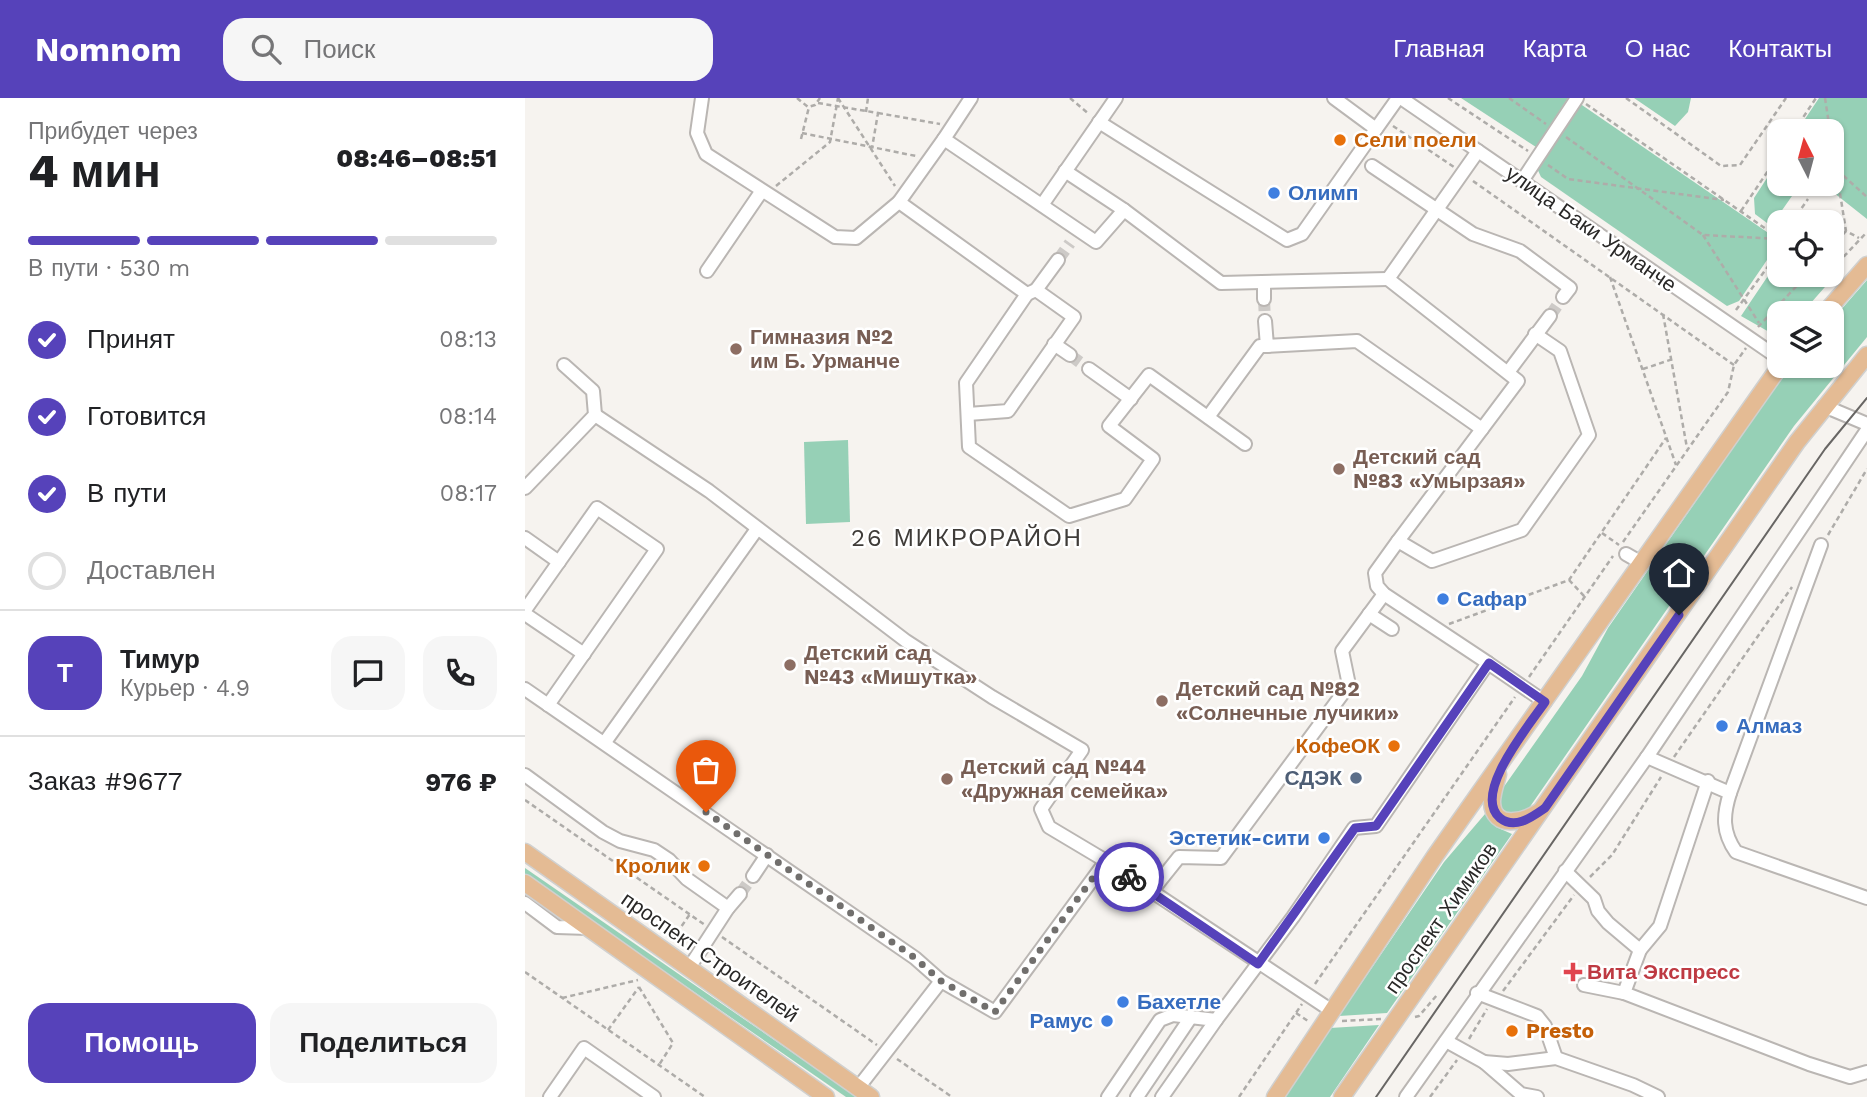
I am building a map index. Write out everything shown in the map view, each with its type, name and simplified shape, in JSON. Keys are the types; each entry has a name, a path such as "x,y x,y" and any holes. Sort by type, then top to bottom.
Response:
{"main road":[{"path":"1836,301 1867,265"},
{"name":"проспект Химиков","path":"1342,1097 1824,406 1867,355"},
{"name":"проспект Химиков","path":"1275,1097 1435,856 1545,702 1626,557 1770,378"},
{"path":"1499,768 1492,801 1498,817 1506,822 1518,822 1545,808"},
{"name":"проспект Строителей","path":"525,852 865,1093"},
{"path":"525,883 818,1095"}],"street":[{"path":"702,98 697,134 706,154 763,194 835,237 856,237 901,200 971,98"},
{"path":"1042,205 1116,98"},
{"path":"1334,98 1380,124"},
{"path":"1099,122 1287,240 1302,234 1400,98"},
{"name":"улица Баки Урманче","path":"1400,98 1767,350"},
{"path":"1521,181 1577,98"},
{"path":"944,139 1096,242 1124,210"},
{"path":"1388,279 1478,151"},
{"path":"1373,166 1473,234 1520,251 1570,288 1563,297"},
{"path":"1065,171 1124,210 1221,283 1388,279 1509,371 1518,381 1375,573 1377,586 1384,594 1545,702"},
{"path":"707,271 763,194"},
{"path":"901,200 1031,292 1074,317 1007,411 968,414"},
{"path":"1070,243 1079,231"},
{"path":"1058,260 1031,292 966,383 969,447 1069,516 1125,499 1153,459 1109,426 1149,375 1245,444"},
{"path":"1264,283 1264,299"},
{"path":"1509,371 1550,316"},
{"path":"1265,321 1267,346"},
{"path":"1398,541 1432,561 1523,530 1589,435 1560,351 1535,334"},
{"path":"1207,417 1260,346 1357,341 1482,429"},
{"path":"1054,344 1070,355"},
{"path":"525,488 595,415 593,391 564,365"},
{"path":"1089,369 1131,399"},
{"path":"1824,406 1867,425"},
{"path":"595,415 709,491 907,641 992,697 1082,750 1045,799 1041,809 1049,827 1106,860 1258,964 1309,994 1328,1016"},
{"path":"1406,1097 1477,993 1647,757 1867,430"},
{"path":"548,705 584,654 657,549 597,508 525,612 584,654"},
{"path":"605,742 757,529"},
{"path":"525,538 559,562"},
{"path":"1821,545 1730,793 1725,809 1726,837 1736,852 1867,898"},
{"path":"1151,892 1179,857 1221,858 1349,685 1342,652 1384,594"},
{"path":"1369,614 1392,629"},
{"path":"1162,1097 1355,828 1376,826 1489,663"},
{"path":"525,689 915,958 941,981 995,1012 1106,860"},
{"path":"1647,757 1708,781 1730,793"},
{"path":"525,775 603,832 620,841 653,850 669,860 687,879 728,908"},
{"path":"1624,993 1640,950 1660,926 1708,781"},
{"path":"753,876 767,855"},
{"path":"1565,871 1594,899 1598,911 1608,923 1640,950"},
{"path":"689,968 740,894"},
{"path":"525,903 557,927 588,928"},
{"path":"865,1093 888,1052 941,981"},
{"path":"1584,985 1624,993 1829,1071 1850,1077 1867,1072"},
{"path":"1477,993 1537,1016 1545,1026 1556,1058"},
{"path":"1108,1097 1160,1020 1173,1014 1216,1020"},
{"path":"1137,1097 1191,1017"},
{"path":"1446,1041 1484,1062 1521,1094 1537,1097"},
{"path":"550,1097 584,1048 654,1097"},
{"path":"1484,1062 1508,1064 1556,1058 1633,1085 1658,1097"}],"path":[{"path":"797,98 801,104 809,107 820,98"},
{"path":"763,194 831,138 838,98 872,148 901,200"},
{"path":"866,112 868,98"},
{"path":"1070,98 1099,122"},
{"path":"1448,98 1569,179 1724,200"},
{"path":"1509,98 1703,235 1759,323 1795,287"},
{"path":"1577,98 1767,230"},
{"path":"1626,98 1721,166 1739,165 1786,98"},
{"path":"1802,119 1816,98"},
{"path":"1825,98 1828,119"},
{"path":"817,103 952,126"},
{"path":"801,139 809,107"},
{"path":"872,148 878,113"},
{"path":"1380,124 1462,173 1734,365 1728,392 1620,546 1602,533"},
{"path":"802,133 930,158"},
{"path":"1741,211 1767,172"},
{"path":"1845,177 1867,197"},
{"path":"1841,196 1846,231 1844,233"},
{"path":"1800,210 1808,199"},
{"path":"1846,231 1860,238"},
{"path":"1844,256 1867,232"},
{"path":"1703,235 1767,238"},
{"path":"1736,310 1767,268"},
{"path":"1610,277 1676,466"},
{"path":"1663,314 1687,450"},
{"path":"1642,369 1673,359"},
{"path":"1436,628 1569,580 1666,438"},
{"path":"1239,1097 1585,597 1626,557"},
{"path":"1569,580 1585,597"},
{"path":"525,800 952,1097"},
{"path":"671,942 689,914"},
{"path":"525,972 705,1097"},
{"path":"562,998 645,979 608,1030"},
{"path":"639,986 673,1043 659,1065"},
{"path":"1296,1013 1311,1023 1328,1016 1419,1016 1437,995"},
{"path":"1430,1097 1464,1051"}],"green space":[{"path":"1461,98 1568,98 1536,147"},
{"path":"1634,98 1691,98 1688,112 1675,126"},
{"path":"1819,98 1867,98 1867,219 1838,196 1845,196 1845,119 1805,119"},
{"path":"1579,103 1767,232 1767,260 1739,301 1727,306 1541,177 1536,166"},
{"path":"1767,178 1767,196 1792,196 1782,210 1767,210 1767,223 1755,214 1754,198"},
{"path":"1767,277 1767,287 1825,287 1813,301 1767,301 1767,331 1741,316"},
{"path":"1867,280 1867,337 1844,365 1844,306"},
{"path":"1783,378 1833,378 1794,426 1527,811 1508,814 1499,805 1503,788 1582,676 1608,628"},
{"path":"848,440 850,522 806,524 804,442"},
{"path":"1485,814 1496,827 1512,834 1387,1013 1339,1016 1444,862"},
{"path":"525,868 857,1097 846,1097 525,875"},
{"path":"1379,1025 1330,1097 1283,1097 1330,1028"}],"tunnel":[{"path":"1058,260 1070,243"},
{"path":"1550,316 1563,297"},
{"path":"1264,299 1265,321"},
{"path":"1070,355 1089,369"},
{"path":"740,894 753,876"}],"tram line":[{"path":"1376,1097 1825,449 1867,398"}],"way so far":[{"path":"706,812 915,958 941,981 995,1012 1106,860 1129,877"}],"place":[{"name":"Сели поели","path":"1340,140"},
{"name":"Олимп","path":"1274,193"},
{"name":"Гимназия №2 им Б. Урманче","path":"736,349"},
{"name":"Детский сад №83 «Умырзая»","path":"1339,469"},
{"name":"Сафар","path":"1443,599"},
{"name":"Детский сад №43 «Мишутка»","path":"790,665"},
{"name":"Детский сад №82 «Солнечные лучики»","path":"1162,701"},
{"name":"Алмаз","path":"1722,726"},
{"name":"КофеОК","path":"1394,746"},
{"name":"СДЭК","path":"1356,778"},
{"name":"Детский сад №44 «Дружная семейка»","path":"947,779"},
{"name":"Эстетик-сити","path":"1324,838"},
{"name":"Кролик","path":"704,866"},
{"name":"Вита Экспресс","path":"1573,972"},
{"name":"Бахетле","path":"1123,1002"},
{"name":"Рамус","path":"1107,1021"},
{"name":"Presto","path":"1512,1031"}],"district":[{"name":"26 МИКРОРАЙОН","path":"967,538"}],"route":[{"path":"1129,877 1258,964 1355,828 1376,826 1489,663 1545,702 1499,768 1492,801 1498,817 1506,822 1526,821 1545,808 1679,615"}]}
